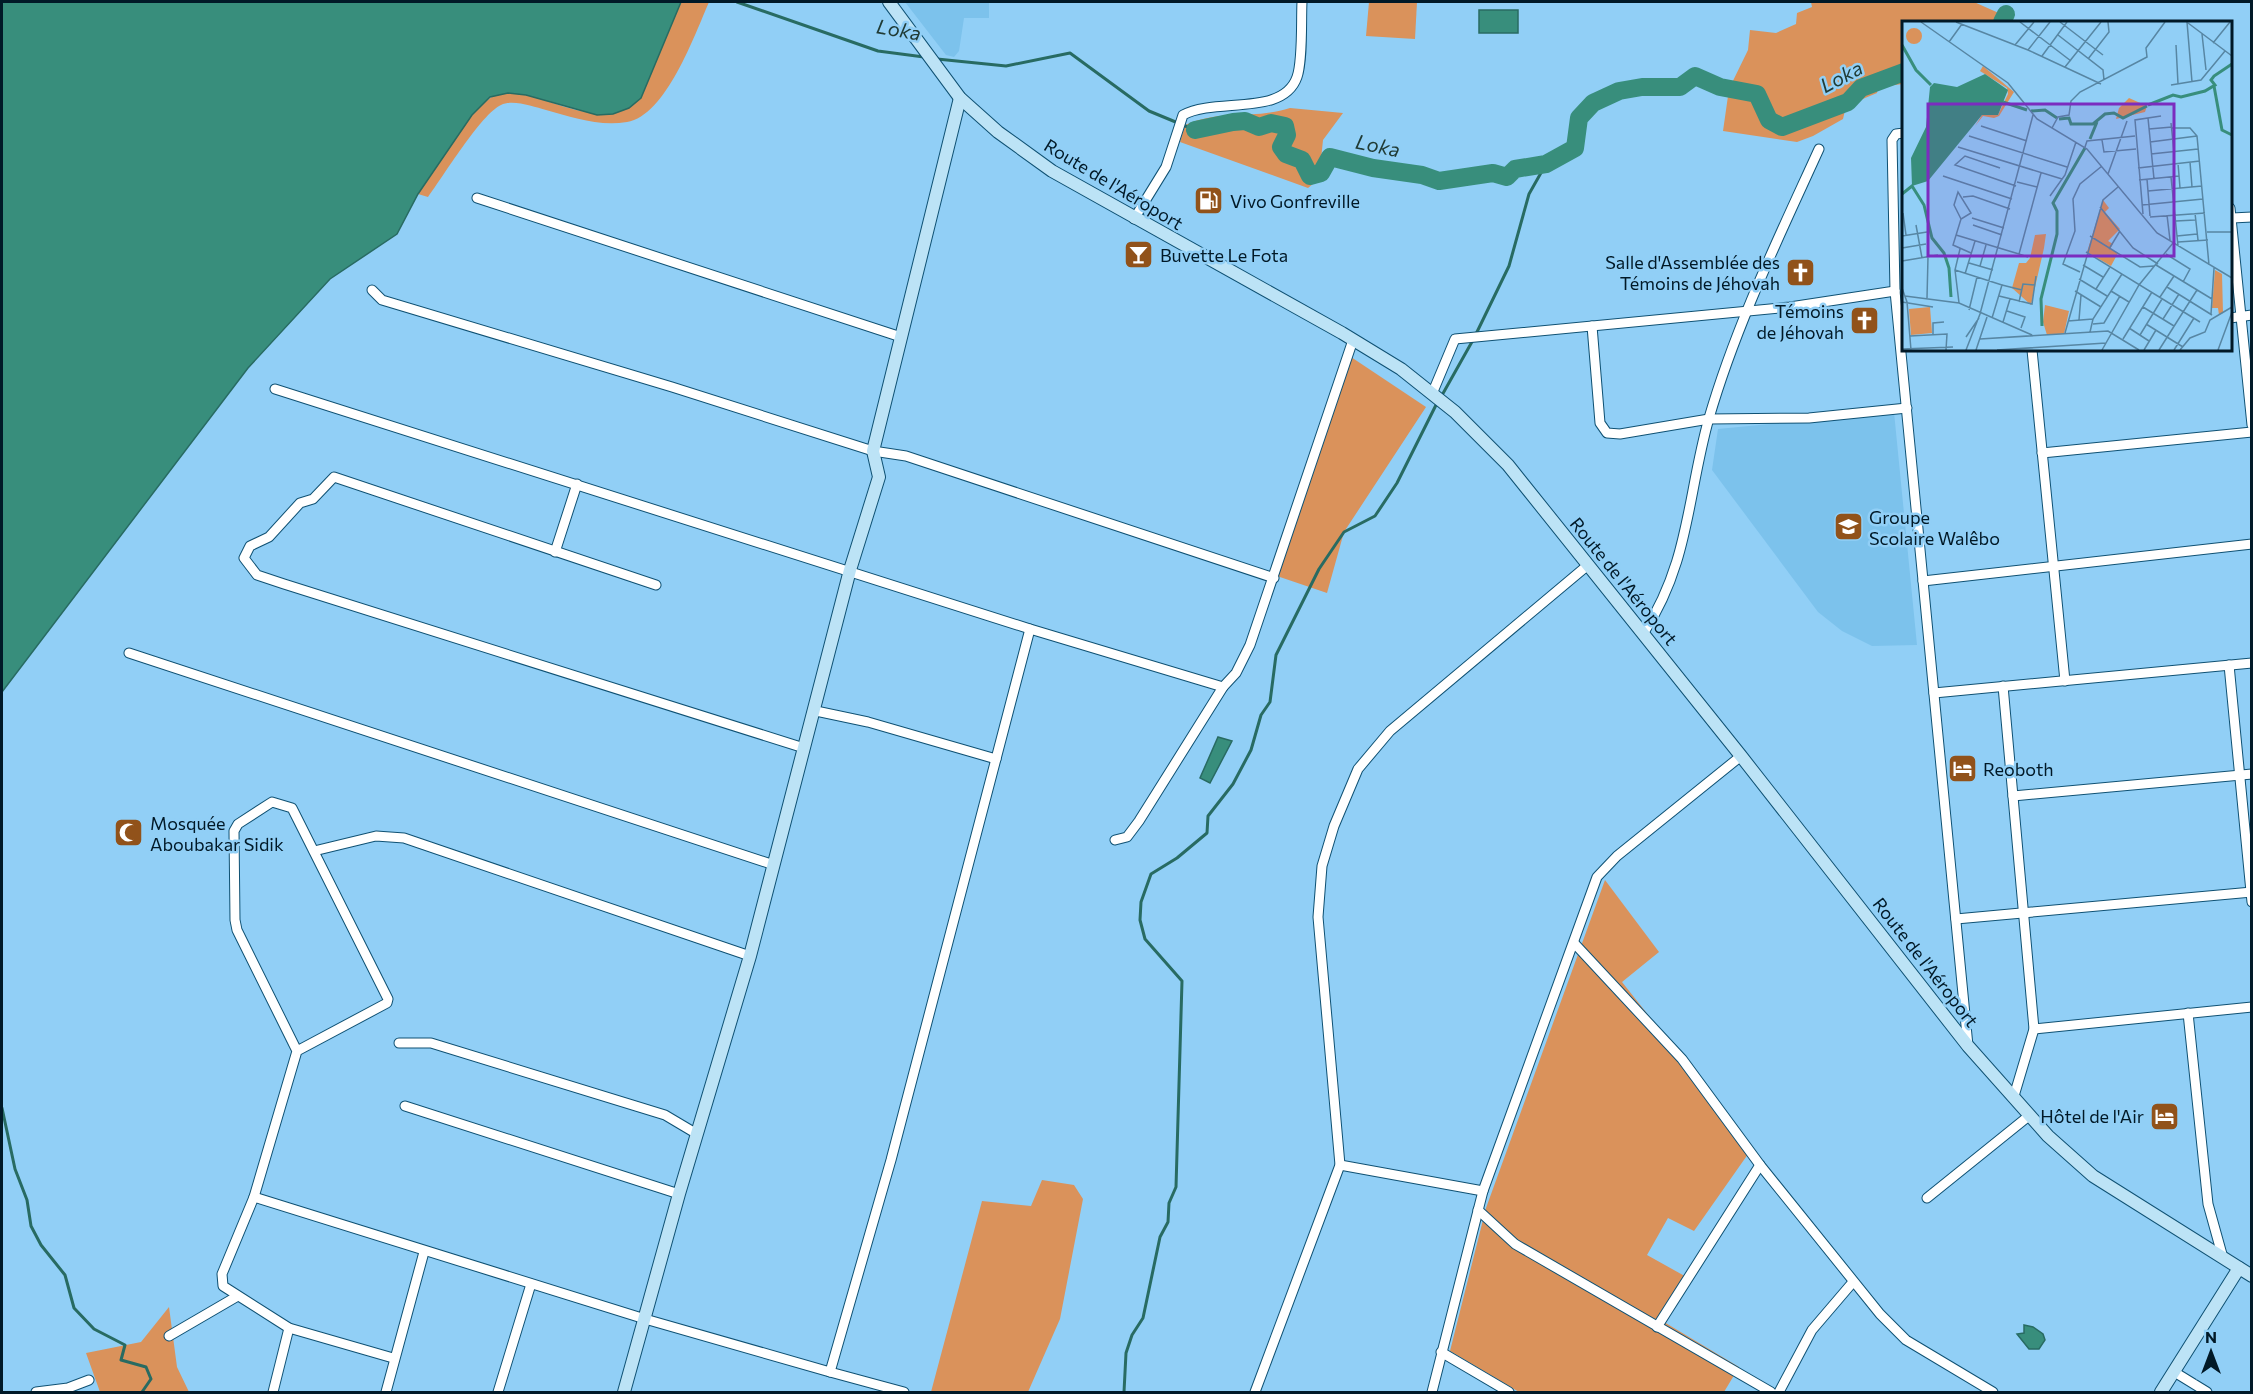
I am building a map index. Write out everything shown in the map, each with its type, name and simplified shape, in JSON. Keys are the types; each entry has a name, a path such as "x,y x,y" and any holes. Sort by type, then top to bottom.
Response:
{"main road":[{"name":"Route de l'Aéroport","path":"889,2 960,98 998,132 1052,171 1401,369 1455,412 1508,465 1741,756 1968,1046 2048,1136 2093,1176 2252,1276"},
{"path":"624,1392 679,1194 750,957 804,748 816,711 850,570 879,477 873,451 960,98"},
{"path":"2161,1392 2176,1373 2239,1268"}],"street":[{"path":"1134,219 1166,167 1183,115 1195,108 1275,100 1287,92 1297,76 1302,2"},
{"path":"1902,133 1896,134 1892,140 1895,291 1968,1046"},
{"path":"1643,634 1658,610 1683,547 1709,419 1747,310 1819,149"},
{"path":"477,198 901,337"},
{"path":"2252,217 2232,218 2247,316 2252,425"},
{"path":"372,290 382,300 672,387 873,451 906,456 1274,578"},
{"path":"1432,394 1455,339 1790,307 1895,291"},
{"path":"2232,318 2247,316"},
{"path":"1592,326 1600,423 1607,433 1620,434 1709,419 1809,418 1907,408"},
{"path":"1115,840 1127,837 1139,821 1223,687 1236,673 1250,645 1353,340"},
{"path":"2032,351 2065,681"},
{"path":"275,389 1030,629 1223,687"},
{"path":"2042,453 2252,432"},
{"path":"656,585 333,477 314,499 300,503 269,537 250,546 244,558 257,574 266,578 804,748"},
{"path":"555,552 577,484"},
{"path":"1923,581 2252,544"},
{"path":"1255,1392 1340,1165 1318,917 1322,866 1334,826 1358,769 1390,730 1588,566"},
{"path":"830,1372 891,1160 1030,629"},
{"path":"129,653 774,865"},
{"path":"1934,693 2252,663"},
{"path":"2229,665 2252,902"},
{"path":"2003,686 2034,1029 2014,1096"},
{"path":"816,711 868,722 996,759"},
{"path":"1432,1392 1483,1191 1597,877 1617,856 1741,756"},
{"path":"2013,796 2252,774"},
{"path":"297,1051 387,1003 388,999 292,808 272,802 238,824 234,831 234,920 297,1051 254,1197 222,1274 223,1286 236,1297 289,1328 393,1358"},
{"path":"315,851 376,836 405,838 750,957"},
{"path":"1956,920 2251,892"},
{"path":"1574,943 1682,1059 1760,1165 1880,1314 1906,1340 1993,1392"},
{"path":"2034,1029 2252,1007"},
{"path":"2187,1013 2208,1204 2223,1258"},
{"path":"399,1043 430,1043 665,1116 697,1134"},
{"path":"405,1106 679,1194"},
{"path":"1927,1198 2030,1116"},
{"path":"1340,1165 1483,1191"},
{"path":"1657,1327 1760,1165"},
{"path":"254,1197 424,1252 645,1319 904,1392"},
{"path":"1478,1210 1515,1244 1771,1392"},
{"path":"386,1392 393,1358 424,1252"},
{"path":"1779,1392 1812,1330 1853,1282"},
{"path":"498,1392 531,1284"},
{"path":"169,1336 236,1297"},
{"path":"273,1392 289,1328"},
{"path":"1441,1352 1509,1392"},
{"path":"2176,1373 2207,1392"},
{"path":"36,1392 68,1388 89,1380"}],"shaded area":[{"path":"2,2 681,2 641,98 629,108 613,114 597,115 526,95 508,93 490,97 472,115 418,194 397,234 330,279 248,368 2,692"},
{"path":"681,2 709,2 677,72 654,105 641,116 627,122 606,123 576,118 524,104 506,103 483,120 428,197 418,194 459,130 489,99 504,93 521,94 578,111 599,113 620,110 641,98"},
{"path":"905,2 989,2 989,18 964,18 959,51 954,57 946,55"},
{"path":"1369,2 1417,2 1415,39 1366,36"},
{"path":"1811,2 1974,2 2001,14 1998,21 1902,21 1902,84 1878,87 1877,93 1846,106 1843,119 1813,136 1797,142 1723,131 1729,89 1748,50 1750,30 1776,33 1796,24 1797,13 1812,7"},
{"path":"1479,10 1518,10 1518,33 1479,33"},
{"path":"1290,108 1343,113 1323,140 1319,179 1308,188 1180,142 1185,125 1199,120 1276,112"},
{"path":"1348,355 1426,407 1344,532 1327,593 1274,575"},
{"path":"1894,412 1917,645 1872,646 1842,631 1818,612 1712,470 1718,429"},
{"path":"1218,737 1232,741 1210,783 1200,778"},
{"path":"1605,880 1659,952 1622,982 1753,1147 1694,1231 1668,1218 1647,1255 1690,1279 1664,1322 1739,1367 1724,1392 1519,1392 1450,1351 1486,1208"},
{"path":"1042,1180 1074,1185 1083,1199 1060,1319 1028,1392 931,1392 982,1201 1031,1206"},
{"path":"169,1307 177,1367 189,1392 100,1392 86,1353 141,1342"},
{"path":"2024,1325 2033,1327 2043,1334 2045,1340 2039,1349 2029,1349 2017,1334 2024,1333"}],"waterway":[{"name":"Loka","path":"737,2 878,51 924,57"},
{"name":"Loka","path":"2002,21 2006,14"},
{"name":"Loka","path":"937,59 1006,66 1070,53 1149,111 1195,130"},
{"name":"Loka","path":"1195,130 1245,121 1259,127 1271,123 1285,126 1287,135 1281,147 1286,154 1302,160 1310,176 1321,173 1330,157 1373,168 1422,175 1439,181 1493,173 1507,177 1515,169 1546,164 1575,148 1579,118 1593,103 1619,91 1642,87 1680,87 1695,76 1720,87 1757,94 1769,120 1782,127 1848,102 1861,88 1902,73"},
{"path":"1476,334 1509,266 1529,194 1546,164"},
{"path":"1441,397 1473,340"},
{"path":"1124,1392 1126,1353 1132,1335 1143,1318 1160,1237 1168,1222 1169,1203 1176,1187 1182,981 1145,939 1140,920 1141,902 1151,874 1177,858 1207,833 1208,816 1233,784 1251,750 1261,715 1270,702 1276,655 1319,569 1344,532 1375,516 1397,483 1437,403"},
{"path":"2,1108 15,1169 27,1200 31,1226 41,1245 65,1275 74,1308 94,1329 125,1345 121,1360 146,1367 151,1379 142,1392"}],"place":[{"name":"Vivo Gonfreville","path":"1209,201"},
{"name":"Buvette Le Fota","path":"1139,255"},
{"name":"Salle d'Assemblée des Témoins de Jéhovah","path":"1801,272"},
{"name":"Témoins de Jéhovah","path":"1865,321"},
{"name":"Groupe Scolaire Walêbo","path":"1848,527"},
{"name":"Reoboth","path":"1962,769"},
{"name":"Mosquée Aboubakar Sidik","path":"129,833"},
{"name":"Hôtel de l'Air","path":"2165,1116"}]}
